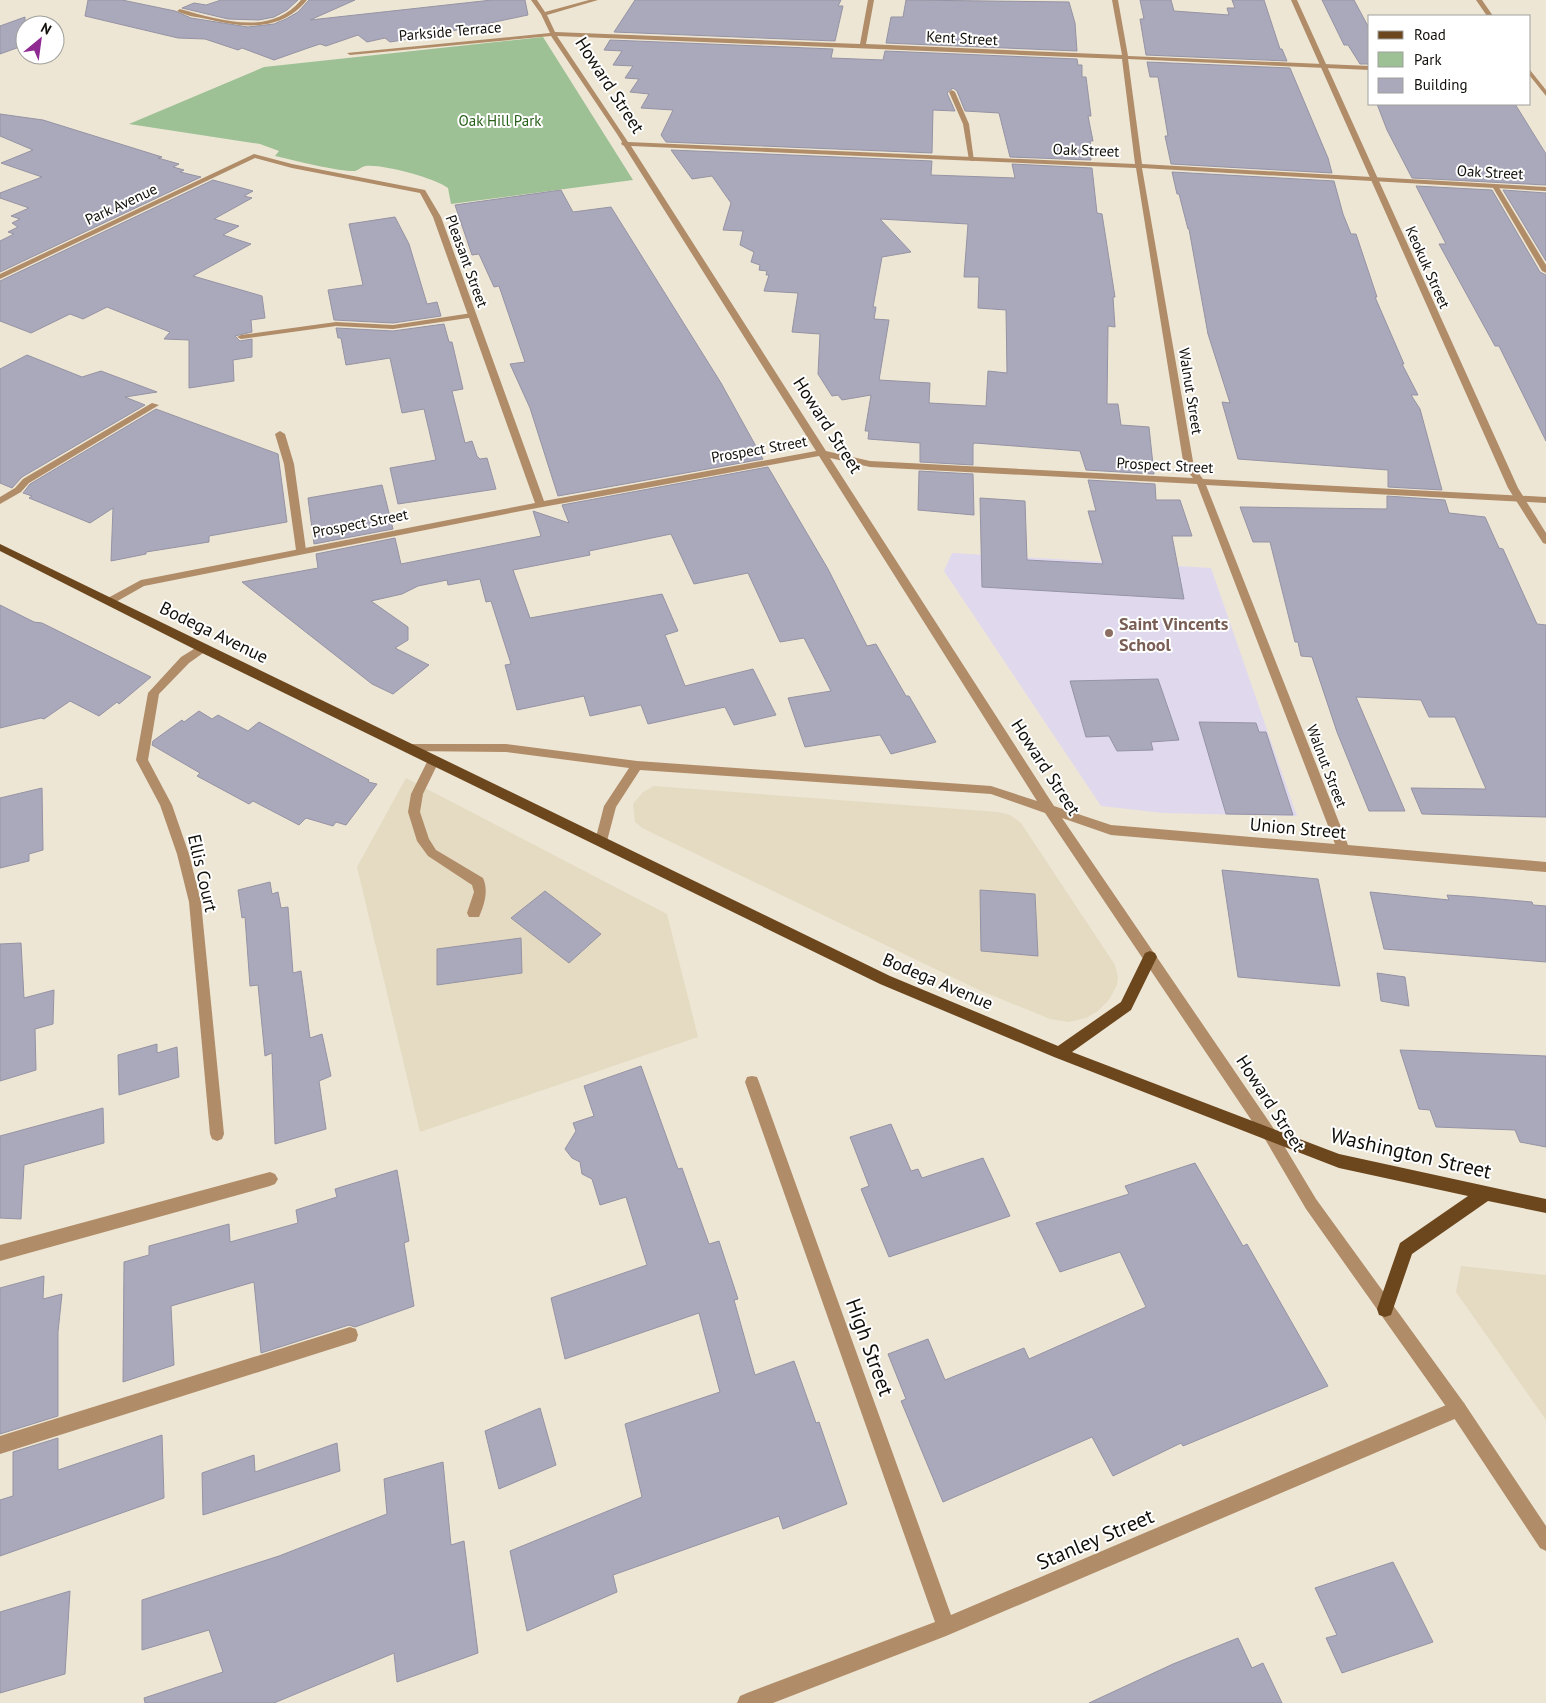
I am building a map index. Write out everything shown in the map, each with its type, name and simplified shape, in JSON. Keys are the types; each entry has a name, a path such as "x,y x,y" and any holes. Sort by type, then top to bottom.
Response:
{"main road":[{"name":"Bodega Avenue","path":"0,547 202,648 412,748 885,980 1059,1053 1269,1134"},
{"path":"1059,1053 1126,1006 1150,957"},
{"name":"Washington Street","path":"1269,1134 1339,1161 1546,1206"},
{"path":"1385,1308 1406,1249 1486,1193"}],"street":[{"path":"180,11 242,25 276,20 298,11 304,0"},
{"name":"Howard Street","path":"534,0 544,14 553,34 1050,811 1269,1134 1311,1204 1458,1409 1546,1542"},
{"path":"544,14 595,0"},
{"path":"863,46 871,0"},
{"name":"Walnut Street","path":"1114,0 1125,58 1139,166 1189,467 1200,481 1343,849"},
{"name":"Keokuk Street","path":"1294,0 1372,178 1520,499 1546,540"},
{"path":"1478,0 1489,15"},
{"name":"Kent Street","path":"553,34 1368,68"},
{"name":"Parkside Terrace","path":"350,53 553,34"},
{"path":"1531,74 1546,76"},
{"path":"1531,74 1546,94"},
{"path":"952,92 966,124 972,160"},
{"name":"Oak Street","path":"624,144 1139,166 1546,189"},
{"name":"Park Avenue","path":"0,277 254,156"},
{"name":"Pleasant Street","path":"254,156 292,166 423,191 437,217 540,504"},
{"path":"1495,186 1546,271"},
{"path":"241,337 336,324 393,327 472,315"},
{"path":"0,500 18,490 26,481 155,405"},
{"path":"280,434 289,464 301,550"},
{"name":"Prospect Street","path":"110,601 141,583 540,504 822,454 870,464 1546,500"},
{"name":"Ellis Court","path":"202,648 186,660 154,692 142,760 166,805 183,854 195,902 218,1134"},
{"name":"Bodega Avenue","path":"412,748 506,748 637,765 991,790 1050,811"},
{"path":"434,759 416,794 414,812 423,842 432,853 478,882 480,892 474,912"},
{"path":"602,841 610,806 637,765"},
{"name":"Union Street","path":"1050,811 1111,830 1546,867"},
{"name":"High Street","path":"752,1082 946,1627"},
{"path":"0,1253 270,1179"},
{"path":"0,1445 350,1335"},
{"name":"Stanley Street","path":"747,1703 946,1627 1458,1409"}],"shaded area":[{"name":"Saint Vincents School","path":"952,553 1211,568 1297,816 1163,813 1101,806 944,571"},
{"path":"406,778 667,914 698,1037 420,1132 357,867"},
{"path":"654,786 998,812 1010,815 1021,823 1115,965 1118,977 1117,985 1109,1000 1098,1011 1086,1018 1069,1022 1050,1019 979,990 642,828 635,822 633,804 643,792"},
{"path":"1461,1266 1546,1275 1546,1420 1456,1292"}],"green space":[{"name":"Oak Hill Park","path":"543,37 633,180 451,204 448,188 408,172 374,166 365,166 355,171 338,170 275,156 279,151 260,144 129,124 264,67"}],"building":[{"path":"88,0 122,0 175,11 191,18 248,27 274,24 286,19 298,12 309,0 355,0 310,20 492,0 525,0 528,15 390,42 385,38 367,42 358,35 326,46 320,44 274,60 242,48 238,50 205,39 178,38 85,16"},
{"path":"221,0 298,0 287,10 274,17 259,20 228,19 182,8 194,3 206,5"},
{"path":"635,0 841,0 838,6 843,6 835,41 614,32"},
{"path":"906,0 1069,2 1075,23 1077,51 886,43 891,17 903,17"},
{"path":"1140,0 1171,0 1174,11 1229,15 1227,8 1235,8 1232,0 1264,0 1280,49 1282,49 1287,61 1146,55 1140,19 1144,19"},
{"path":"1322,0 1354,0 1368,26 1368,64 1360,64 1348,45 1344,45"},
{"path":"15,21 15,49 0,54 0,26"},
{"path":"610,40 833,49 831,58 883,60 885,51 1077,59 1078,65 1082,65 1082,77 1086,77 1091,116 1088,116 1093,141 1090,141 1091,148 1089,147 1091,160 1010,157 999,113 965,111 957,91 953,88 947,93 955,111 933,110 932,153 666,142 661,135 673,110 641,108 649,94 630,92 639,79 625,78 633,66 613,65 622,51 604,50"},
{"path":"1147,62 1290,68 1328,158 1332,173 1171,164 1165,136 1168,136 1158,77 1150,77"},
{"path":"1377,105 1516,105 1546,154 1546,185 1412,178 1387,130"},
{"path":"0,114 43,120 162,157 158,158 179,164 173,167 184,170 180,172 201,177 0,272 0,241 14,234 8,232 18,227 12,223 20,219 11,216 29,208 0,198 0,193 42,177 1,163 33,150 0,136"},
{"path":"671,150 932,161 931,175 1015,178 1012,164 1092,168 1097,213 1102,214 1115,297 1113,297 1115,327 1108,326 1107,404 1118,404 1121,425 1149,427 1154,474 1086,470 1080,451 975,443 973,444 973,465 920,462 920,443 868,439 869,431 865,431 871,395 842,400 838,395 832,396 818,374 820,334 792,332 798,293 764,291 769,275 766,275 767,271 759,270 760,265 751,262 754,252 740,245 743,231 723,230 731,203 712,176 692,179","holes":["880,219 968,224 964,277 979,277 978,308 1006,310 1007,373 988,371 986,406 929,403 930,383 879,380 889,320 874,319 876,307 873,307 882,257 911,252"]},
{"path":"1172,172 1334,181 1343,214 1351,234 1356,234 1377,297 1375,297 1404,364 1402,364 1418,395 1411,395 1420,409 1442,490 1388,487 1388,470 1238,459 1222,402 1230,403 1208,334 1189,229"},
{"path":"213,180 253,191 244,196 252,198 214,219 239,226 223,235 251,244 193,276 262,296 265,318 251,320 252,332 235,336 240,341 252,339 252,357 233,360 234,381 189,388 189,340 164,339 170,332 107,307 83,319 70,314 31,333 0,321 0,281"},
{"path":"1416,186 1492,190 1540,272 1546,275 1546,441 1499,346 1495,346 1439,244 1446,244"},
{"path":"561,190 573,212 611,207 721,383 763,459 558,496 530,408 510,364 525,362 499,286 494,287 479,254 472,255 455,205"},
{"path":"1503,190 1546,193 1546,261"},
{"path":"395,217 409,244 427,304 437,302 441,316 393,323 334,320 328,290 363,285 349,224"},
{"path":"444,324 449,342 452,342 463,389 452,391 465,443 472,441 477,456 480,459 487,458 496,489 398,504 390,468 436,460 424,409 402,413 390,358 346,365 341,338 338,338 336,328 393,331"},
{"path":"27,355 82,377 101,371 157,392 125,397 145,405 22,477 12,488 0,483 0,369"},
{"path":"156,409 278,454 287,522 209,536 209,542 146,552 146,554 111,561 113,508 90,523 29,498 32,496 23,493 30,484"},
{"path":"768,467 828,569 867,646 876,644 906,696 909,696 936,742 891,754 880,735 805,747 788,698 831,691 804,638 780,642 748,573 694,584 671,534 589,551 590,555 513,570 530,618 662,594 678,631 665,635 685,686 753,669 776,715 734,725 725,707 648,724 641,705 590,716 584,696 517,710 505,665 511,664 491,601 486,602 480,579 448,585 447,580 418,586 402,594 371,601 408,627 408,640 395,648 429,665 393,694 372,684 242,582 318,568 316,554 395,538 401,564 541,536 533,511 569,523 562,505"},
{"path":"919,471 973,474 974,515 918,510"},
{"path":"1088,480 1155,484 1156,500 1180,500 1192,536 1172,536 1184,599 982,587 980,498 1025,501 1027,560 1103,564 1088,511 1096,511"},
{"path":"382,485 393,529 314,544 308,498"},
{"path":"1387,496 1445,500 1449,513 1485,517 1499,548 1503,549 1537,624 1546,625 1546,817 1422,814 1411,788 1486,789 1455,717 1429,717 1421,700 1356,697 1405,811 1369,811 1337,732 1312,657 1301,656 1298,642 1295,642 1270,542 1253,542 1240,507 1387,509"},
{"path":"0,605 34,622 42,623 151,677 119,704 117,702 99,716 70,701 44,719 41,718 0,728"},
{"path":"1158,679 1179,740 1151,742 1153,750 1117,751 1109,736 1086,737 1070,681"},
{"path":"199,711 212,719 218,715 248,731 259,722 369,780 368,782 377,784 346,825 336,822 333,826 306,818 299,825 253,801 249,804 197,776 200,773 152,745 153,741 182,720 184,722"},
{"path":"1199,722 1256,723 1259,732 1266,732 1293,815 1226,814"},
{"path":"42,788 43,850 29,854 29,861 0,868 0,798"},
{"path":"1222,870 1318,879 1340,986 1238,977"},
{"path":"270,882 272,894 278,892 281,908 288,907 293,973 301,971 310,1038 322,1034 331,1076 319,1081 326,1129 275,1144 272,1053 265,1056 258,985 250,986 245,917 242,918 238,890"},
{"path":"980,890 1035,894 1038,956 981,951"},
{"path":"545,891 601,934 569,963 511,918"},
{"path":"1370,892 1449,900 1447,895 1476,897 1532,902 1533,905 1546,906 1546,962 1384,949"},
{"path":"521,938 522,973 437,985 437,949"},
{"path":"21,943 24,998 54,990 53,1024 35,1029 36,1070 0,1081 0,944"},
{"path":"1377,973 1405,977 1409,1006 1381,1001"},
{"path":"157,1044 157,1053 177,1047 179,1077 119,1095 118,1055"},
{"path":"1400,1050 1546,1056 1546,1147 1520,1142 1515,1130 1436,1127 1430,1110 1419,1109"},
{"path":"641,1066 678,1169 682,1168 709,1244 719,1241 738,1299 734,1300 755,1375 794,1361 816,1423 819,1422 847,1504 783,1529 779,1516 613,1575 617,1592 527,1631 510,1551 642,1497 625,1424 720,1392 699,1313 565,1359 551,1298 647,1265 626,1197 600,1205 592,1179 582,1174 580,1162 572,1158 565,1149 576,1131 573,1123 594,1116 584,1086"},
{"path":"103,1108 104,1143 24,1165 21,1219 0,1218 0,1136"},
{"path":"891,1124 911,1171 918,1169 922,1178 983,1158 1010,1216 889,1257 861,1189 869,1186 850,1137"},
{"path":"1195,1163 1243,1246 1247,1244 1328,1386 1183,1446 1181,1443 1113,1476 1092,1437 943,1502 901,1401 906,1399 888,1354 928,1339 945,1380 1024,1348 1029,1359 1146,1307 1120,1252 1060,1272 1036,1223 1129,1194 1125,1186"},
{"path":"397,1170 409,1241 404,1243 414,1306 355,1327 349,1325 261,1353 254,1282 171,1306 174,1365 123,1382 124,1262 149,1255 149,1246 229,1224 230,1242 298,1223 296,1210 337,1197 335,1189"},
{"path":"44,1276 43,1299 62,1294 58,1332 58,1416 0,1434 0,1288"},
{"path":"540,1408 556,1465 499,1489 485,1431"},
{"path":"162,1435 164,1498 0,1556 0,1500 13,1496 13,1452 58,1438 58,1470"},
{"path":"337,1443 340,1471 203,1515 202,1473 254,1455 255,1472"},
{"path":"443,1462 451,1545 464,1541 478,1653 397,1682 394,1653 274,1703 145,1703 144,1698 223,1672 209,1630 142,1650 142,1600 279,1556 387,1514 384,1479"},
{"path":"1393,1562 1433,1642 1342,1673 1326,1638 1337,1635 1315,1588"},
{"path":"70,1591 65,1674 0,1693 0,1612"},
{"path":"1238,1638 1252,1668 1263,1663 1282,1703 1089,1703 1173,1664"}],"place":[{"name":"Saint Vincents School","path":"1109,633"}]}
